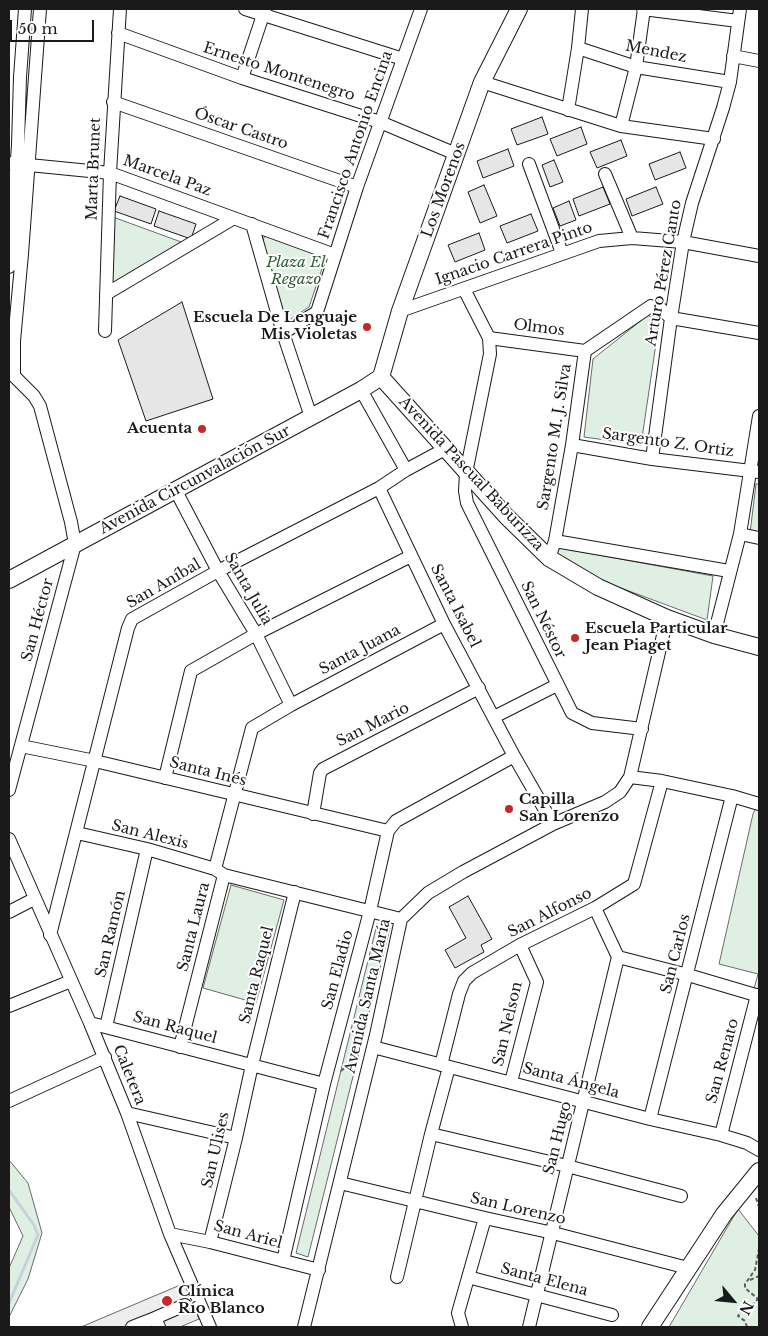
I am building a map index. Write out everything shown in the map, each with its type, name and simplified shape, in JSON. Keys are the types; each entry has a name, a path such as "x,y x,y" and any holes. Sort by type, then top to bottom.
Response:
{"main road":[{"name":"Los Morenos","path":"381,376 400,311 482,82 519,9"},
{"name":"Avenida Circunvalación Sur","path":"9,580 361,390 381,376"},
{"name":"Avenida Pascual Baburizza","path":"381,376 466,473 549,558 598,587 667,618 714,635 759,647"},
{"path":"650,1327 724,1214 759,1171"}],"street":[{"path":"25,9 14,77 18,164 11,375 34,396 40,406 76,544"},
{"path":"18,164 35,79 40,9"},
{"name":"Marta Brunet","path":"105,331 113,102 120,9"},
{"path":"245,9 264,12 403,59"},
{"name":"Francisco Antonio Encina","path":"283,333 317,312 357,187 421,9"},
{"path":"568,110 582,9"},
{"path":"621,126 636,67 643,9 739,15"},
{"path":"242,78 264,12"},
{"name":"Arturo Pérez Canto","path":"652,459 683,242 692,203 714,139 730,82 739,15"},
{"name":"Ernesto Montenegro","path":"118,33 242,78 380,122 456,154"},
{"name":"Mendez","path":"578,48 636,67 730,82"},
{"path":"733,56 759,61"},
{"path":"14,77 35,79"},
{"path":"482,82 621,126 714,139"},
{"name":"Óscar Castro","path":"113,102 357,187"},
{"name":"Marcela Paz","path":"18,164 110,173 335,255"},
{"path":"529,164 562,253"},
{"path":"605,174 632,238"},
{"path":"106,294 234,218"},
{"path":"252,224 283,333 311,417"},
{"name":"Ignacio Carrera Pinto","path":"400,311 599,241 632,238 683,242 759,256"},
{"path":"9,267 14,253"},
{"path":"464,289 489,338"},
{"path":"585,351 649,307 660,308 671,318 759,333"},
{"name":"Olmos","path":"489,338 585,351"},
{"name":"San Néstor","path":"489,338 490,354 466,473 465,491 467,503 572,714 592,723 642,729"},
{"name":"Sargento M. J. Silva","path":"549,558 555,541 572,445 585,351"},
{"path":"361,390 406,470"},
{"path":"714,635 755,471 759,416"},
{"name":"Sargento Z. Ortiz","path":"572,445 652,459 755,471"},
{"name":"San Aníbal","path":"50,935 130,623 135,616 379,488 406,470 444,449"},
{"path":"379,488 411,556"},
{"name":"Santa Julia","path":"176,491 218,571 256,634 291,705"},
{"path":"740,534 759,538"},
{"path":"555,541 729,571"},
{"name":"San Héctor","path":"9,790 76,544"},
{"name":"Santa Isabel","path":"165,778 191,671 256,634 411,556 444,624 514,756 553,824"},
{"name":"Avenida Santa María","path":"304,1327 373,1047 401,919 428,893 463,872 553,824 605,802 620,792 630,778 667,618"},
{"name":"Santa Juana","path":"220,872 252,728 291,705 444,624"},
{"path":"494,716 557,685"},
{"name":"San Mario","path":"314,814 320,773 323,769 479,688"},
{"name":"Santa Inés","path":"21,746 94,761 388,831"},
{"path":"388,831 396,821 514,756"},
{"path":"630,778 662,781 732,796 759,804"},
{"name":"San Alfonso","path":"397,1277 431,1134 464,981 472,973 520,945 595,908 634,884 662,781"},
{"name":"San Carlos","path":"650,1119 732,796"},
{"name":"San Eladio","path":"283,1261 324,1084 370,911 388,831"},
{"name":"San Alexis","path":"77,833 147,849 220,872"},
{"name":"Caletera","path":"9,840 105,1058 127,1113 170,1234 210,1327"},
{"name":"San Ramón","path":"106,1026 147,849"},
{"name":"Santa Laura","path":"180,1047 220,872 401,919"},
{"name":"Santa Raquel","path":"252,1065 295,892"},
{"path":"9,912 34,899"},
{"path":"595,908 618,957 758,995"},
{"name":"San Nelson","path":"511,1082 537,982 520,945"},
{"name":"San Hugo","path":"529,1327 618,957"},
{"path":"9,1006 71,981"},
{"name":"San Renato","path":"720,1135 758,995"},
{"name":"San Raquel","path":"90,1022 324,1084"},
{"name":"Santa Ángela","path":"373,1047 650,1119 720,1135 747,1143 759,1150"},
{"path":"9,1101 105,1058"},
{"name":"San Ulises","path":"210,1242 252,1065"},
{"path":"127,1113 236,1138"},
{"path":"431,1134 568,1166 681,1196"},
{"name":"San Lorenzo","path":"340,1183 553,1233 688,1268"},
{"path":"462,1327 458,1312 485,1218"},
{"name":"San Ariel","path":"170,1234 210,1242 319,1270"},
{"name":"Santa Elena","path":"468,1277 612,1316"},
{"path":"132,1327 157,1323 185,1306"}],"path":[{"path":"324,1084 373,1047"},
{"path":"747,1327 738,1316 757,1300 745,1288 755,1270 759,1249"},
{"path":"750,1280 759,1276"}],"green space":[{"path":"113,217 184,243 110,286"},
{"name":"Plaza El Regazo","path":"265,235 326,257 309,307 285,323 262,243"},
{"path":"648,315 659,323 641,445 584,437 593,359"},
{"path":"756,484 759,484 759,534 750,533"},
{"path":"555,547 713,576 707,620 602,581 555,556"},
{"path":"759,801 759,1014 748,1011 758,974 719,964 753,814"},
{"path":"231,885 284,900 256,1003 203,988"},
{"path":"377,924 390,928 308,1257 296,1253"},
{"path":"9,1160 28,1183 42,1233 28,1279 9,1317 9,1268 23,1236 9,1207"},
{"path":"738,1209 759,1236 759,1327 669,1327"}],"shaded area":[{"name":"Clínica Río Blanco","path":"185,1283 199,1319 180,1327 81,1327"}],"building":[{"path":"542,117 548,134 517,145 511,129"},
{"path":"581,127 587,144 557,156 550,139"},
{"path":"621,140 627,156 597,168 590,152"},
{"path":"508,149 514,166 483,178 477,161"},
{"path":"680,152 686,168 655,180 649,164"},
{"path":"554,160 563,182 550,187 542,165"},
{"path":"484,185 497,216 480,223 468,192"},
{"path":"603,187 610,204 579,216 573,199"},
{"path":"656,187 663,204 632,216 626,199"},
{"path":"120,196 156,209 151,224 114,211"},
{"path":"569,201 576,220 560,226 553,208"},
{"path":"159,211 196,224 191,239 154,226"},
{"path":"531,214 538,231 507,243 500,226"},
{"path":"479,233 485,250 455,262 448,245"},
{"path":"182,302 213,399 146,421 118,340"},
{"path":"468,896 492,939 481,945 484,952 455,968 445,950 466,938 449,907"}],"waterway":[{"path":"9,1190 34,1225 38,1235 9,1303"}],"place":[{"name":"Escuela De Lenguaje Mis Violetas","path":"367,327"},
{"name":"Acuenta","path":"202,429"},
{"name":"Escuela Particular Jean Piaget","path":"575,638"},
{"name":"Capilla San Lorenzo","path":"509,809"},
{"name":"Clínica Río Blanco","path":"167,1301"}]}
